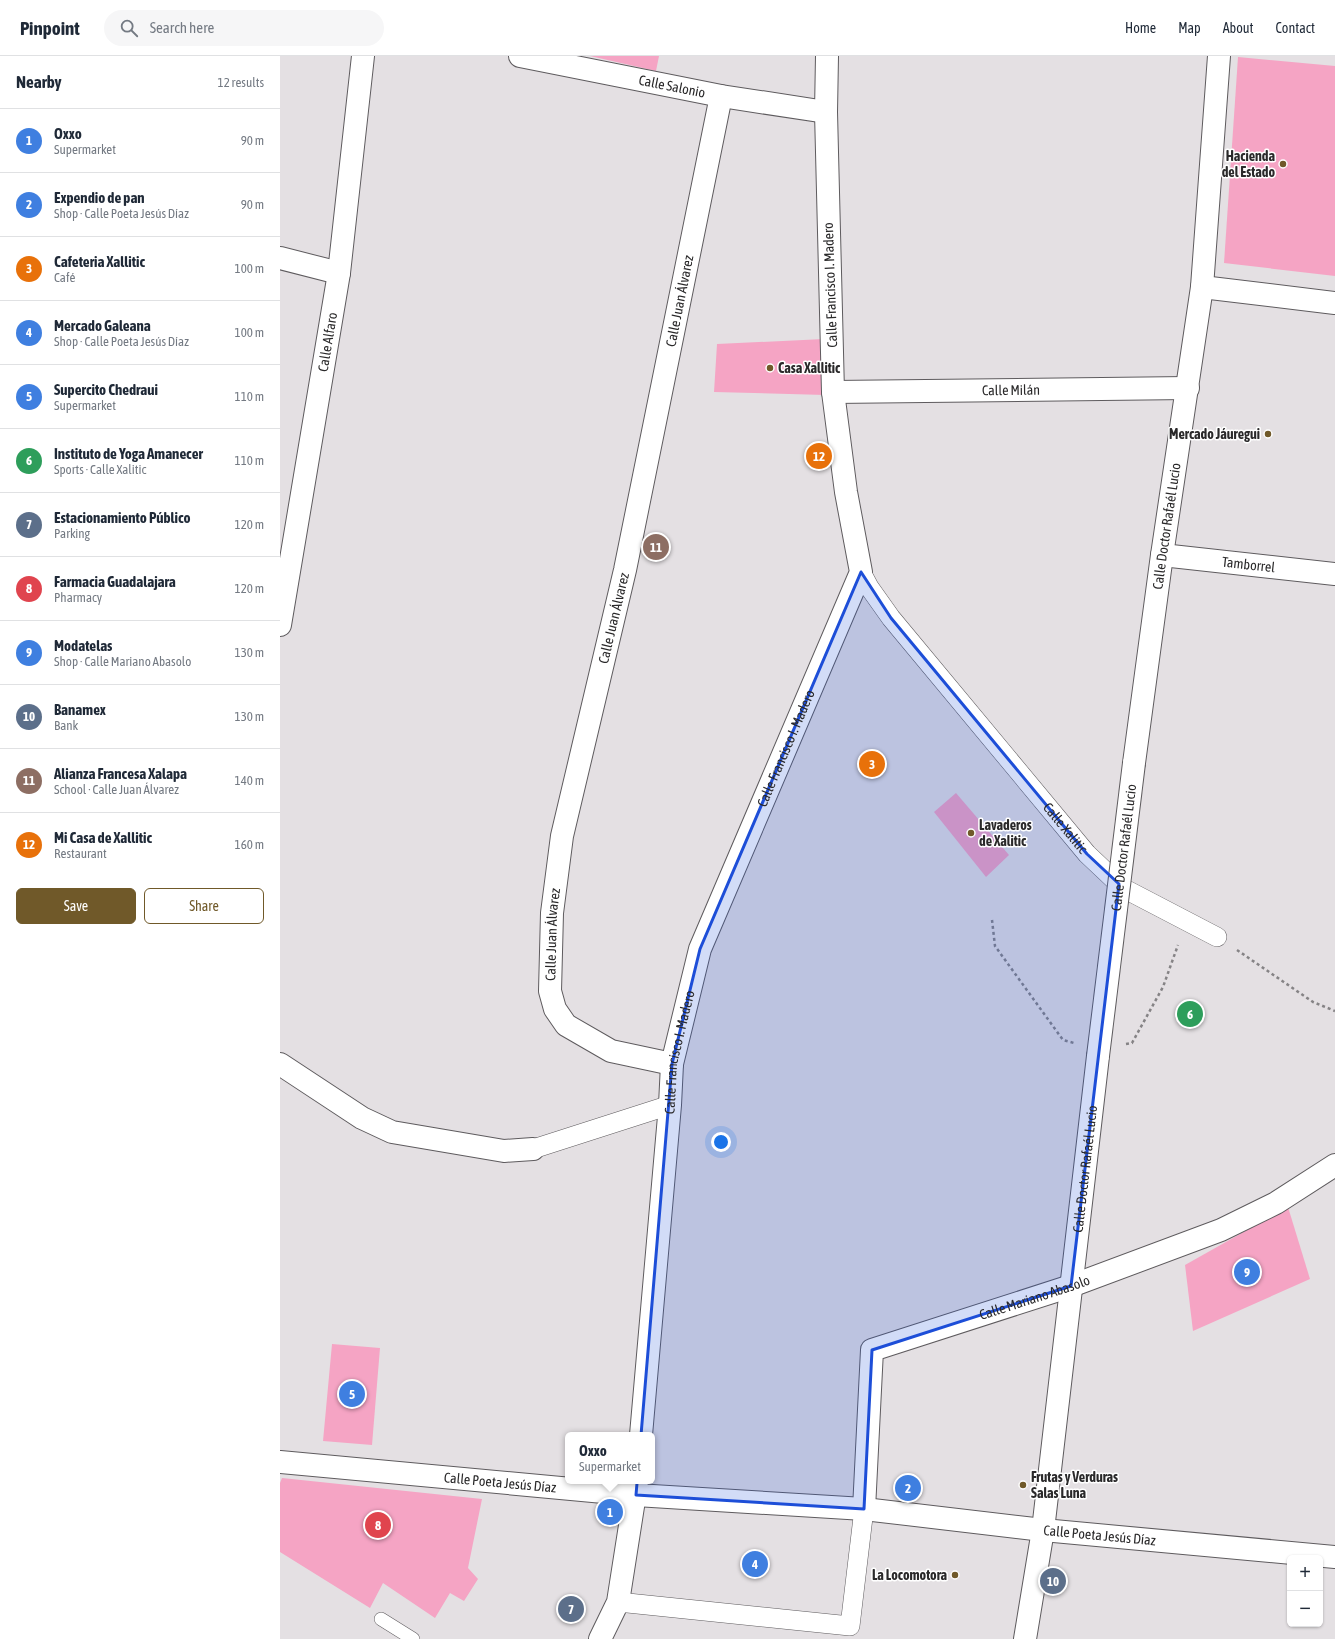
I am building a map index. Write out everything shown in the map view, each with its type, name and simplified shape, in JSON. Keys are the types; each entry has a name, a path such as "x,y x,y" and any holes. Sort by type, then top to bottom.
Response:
{"street":[{"name":"Calle Alfaro","path":"280,625 339,273 363,56"},
{"name":"Calle Salonio","path":"520,56 721,96 826,112"},
{"name":"Calle Francisco I. Madero","path":"641,1432 670,1105 672,1064 700,949 861,572 846,492 833,392 826,112 827,56"},
{"name":"Calle Doctor Rafaél Lucio","path":"1025,1639 1043,1530 1098,1056 1134,763 1162,555 1202,287 1219,56"},
{"name":"Calle Juan Álvarez","path":"672,1064 611,1051 566,1025 555,1009 550,991 552,913 562,836 625,570 721,96"},
{"path":"280,258 339,273"},
{"path":"1202,287 1335,303"},
{"name":"Calle Milán","path":"833,392 1188,388"},
{"name":"Tamborrel","path":"1162,555 1335,574"},
{"name":"Calle Xalitic","path":"861,572 869,587 890,618 1087,854 1124,888 1217,937"},
{"path":"280,1064 362,1118 392,1132 504,1151 533,1149 670,1105"},
{"name":"Calle Mariano Abasolo","path":"864,1509 872,1350 1071,1286 1220,1230 1276,1203 1335,1165"},
{"name":"Calle Poeta Jesús Díaz","path":"280,1462 565,1483"},
{"name":"Calle Poeta Jesús Díaz","path":"582,1484 864,1509 1043,1530 1335,1557"},
{"path":"600,1639 618,1602 637,1488"},
{"path":"618,1602 850,1626 864,1509"}],"lane":[{"path":"381,1619 413,1639"}],"path":[{"path":"992,920 995,946 1063,1040 1076,1043"},
{"path":"1124,1044 1132,1043 1163,987 1186,920"},
{"path":"1217,937 1313,1002 1335,1012"}],"highlighted area":[{"path":"861,572 891,618 1087,854 1119,884 1071,1286 872,1350 864,1509 636,1495 672,1064 700,949"}],"building":[{"path":"590,56 659,56 656,71"},
{"name":"Hacienda del Estado","path":"1238,57 1335,66 1335,276 1224,263"},
{"name":"Casa Xallitic","path":"824,339 825,395 714,392 717,344"},
{"name":"Lavaderos de Xalitic","path":"956,793 1009,855 986,877 934,812"},
{"path":"1288,1207 1310,1279 1193,1331 1185,1265"},
{"path":"332,1344 380,1348 372,1445 323,1441"},
{"path":"282,1478 482,1499 468,1568 478,1579 464,1601 450,1593 435,1618 383,1583 370,1608 280,1552 280,1483"}],"place":[{"name":"Hacienda del Estado","path":"1283,164"},
{"name":"Casa Xallitic","path":"770,368"},
{"name":"Mercado Jáuregui","path":"1268,434"},
{"name":"Mi Casa de Xallitic","path":"819,456"},
{"name":"Alianza Francesa Xalapa","path":"656,547"},
{"name":"Cafeteria Xallitic","path":"872,764"},
{"name":"Lavaderos de Xalitic","path":"971,833"},
{"name":"Instituto de Yoga Amanecer","path":"1190,1014"},
{"name":"Modatelas","path":"1247,1272"},
{"name":"Supercito Chedraui","path":"352,1394"},
{"name":"Frutas y Verduras Salas Luna","path":"1023,1485"},
{"name":"Expendio de pan","path":"908,1488"},
{"name":"Oxxo","path":"610,1512"},
{"name":"Farmacia Guadalajara","path":"378,1525"},
{"name":"Mercado Galeana","path":"755,1564"},
{"name":"La Locomotora","path":"955,1575"},
{"name":"Banamex","path":"1053,1581"},
{"name":"Estacionamiento Público","path":"571,1609"}]}
